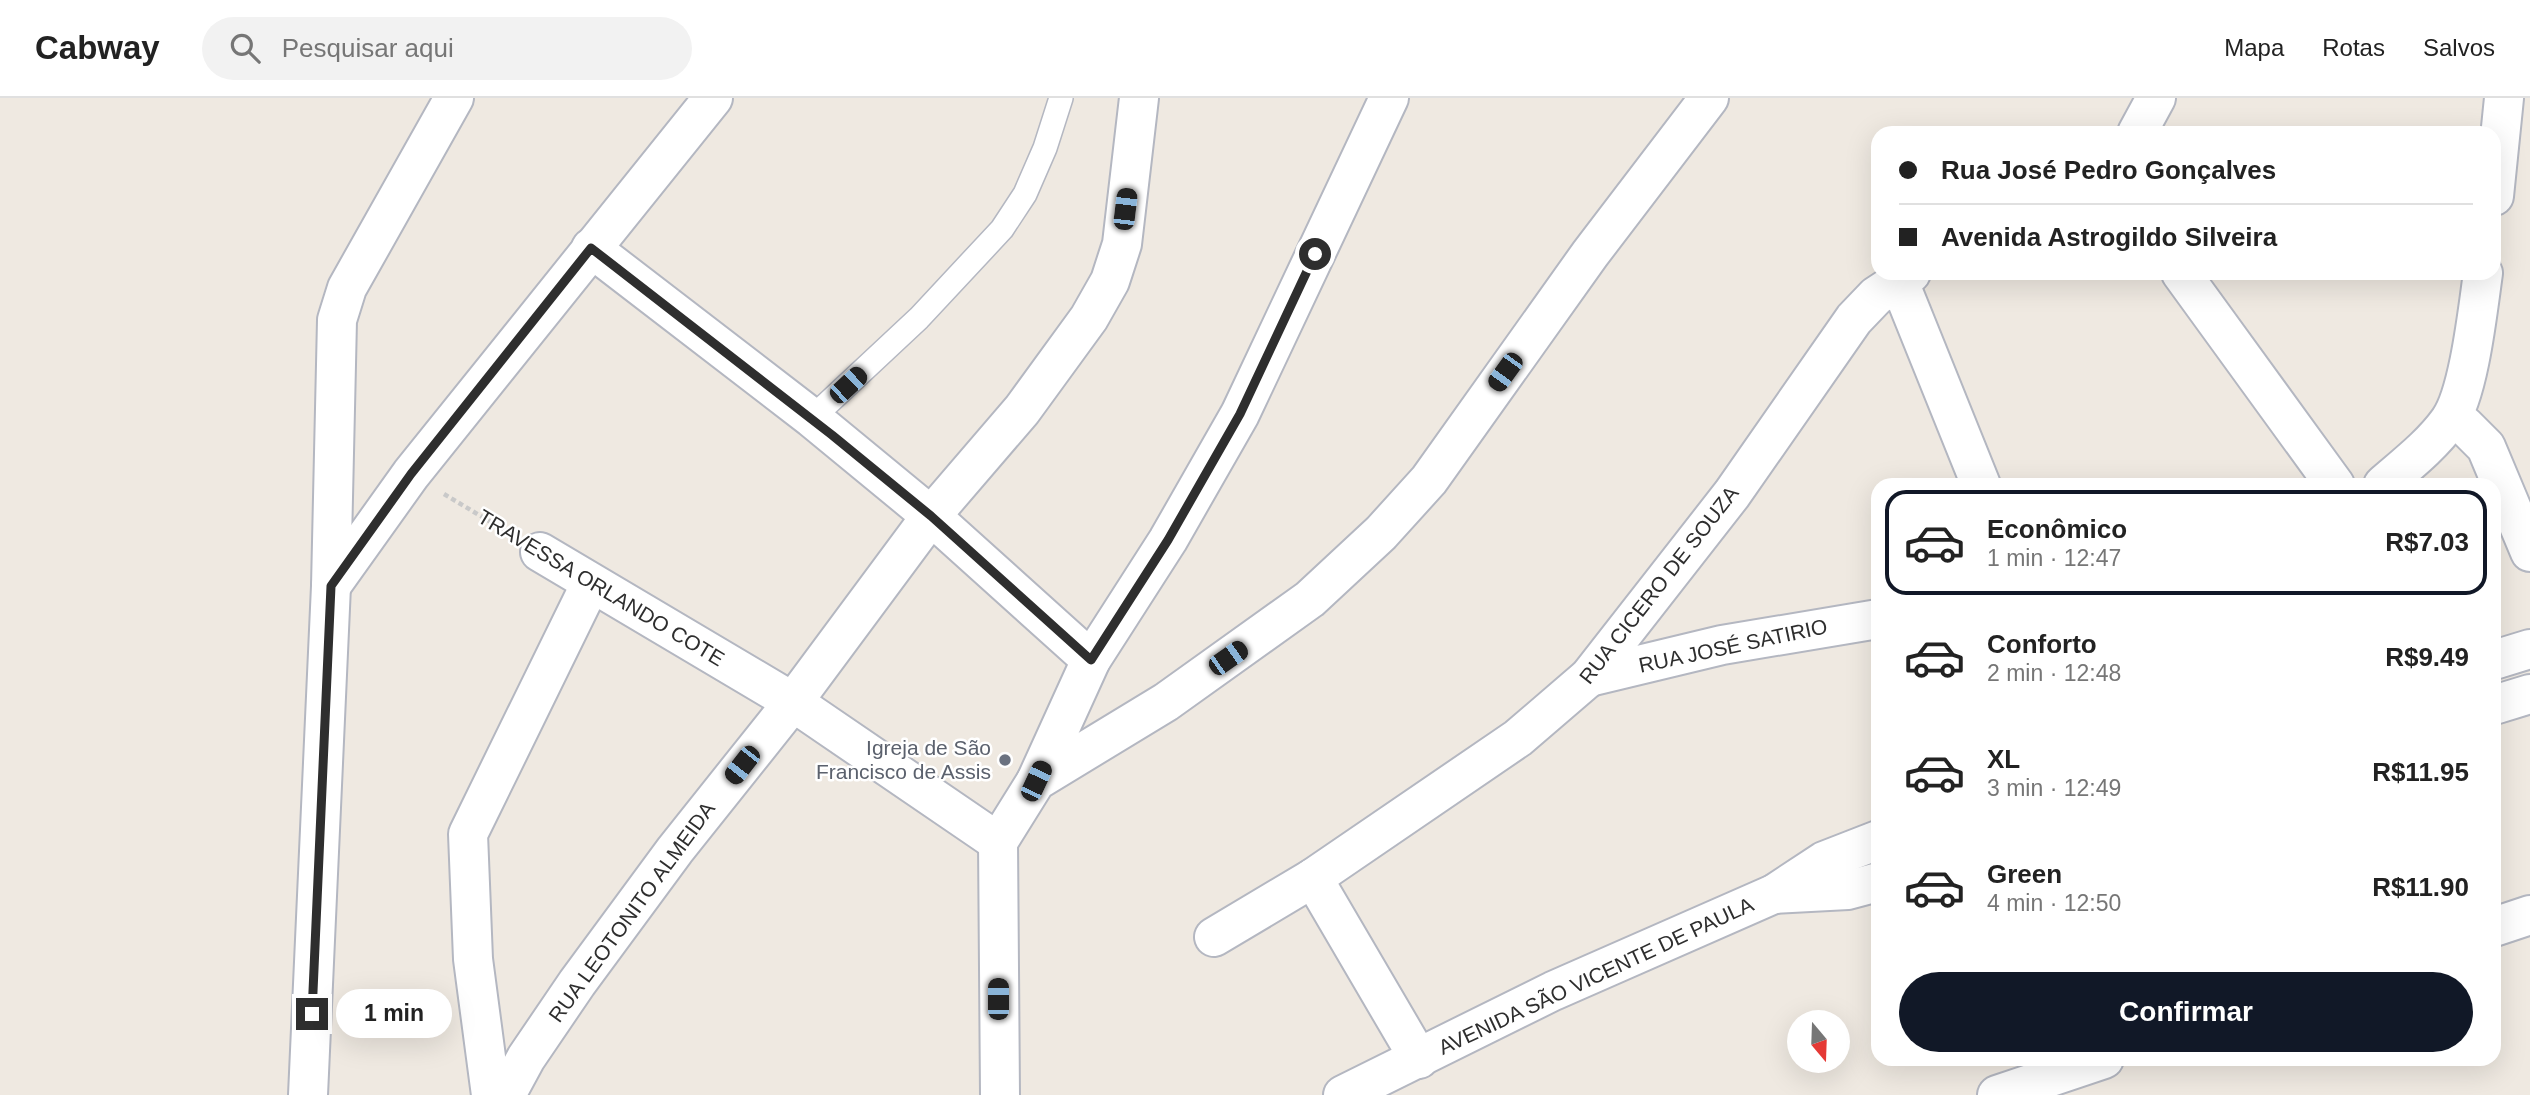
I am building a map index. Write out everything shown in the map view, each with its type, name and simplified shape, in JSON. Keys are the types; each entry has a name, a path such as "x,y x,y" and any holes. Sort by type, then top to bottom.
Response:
{"street":[{"path":"308,1095 331,586 335,350 341,302 454,98"},
{"path":"331,586 411,474 713,98"},
{"name":"RUA LEOTONITO ALMEIDA","path":"506,1095 526,1058 675,850 793,702 931,516 1023,410 1089,318 1110,281 1122,244 1139,98"},
{"path":"1000,1095 998,842 1036,781 1091,660 1168,540 1240,414 1389,98"},
{"path":"1036,781 1166,702 1310,599 1381,534 1429,480 1590,254 1709,98"},
{"path":"2141,126 2156,98"},
{"path":"2501,127 2504,98"},
{"path":"591,248 812,418 931,516 1091,660"},
{"name":"RUA CICERO DE SOUZA","path":"1214,937 1313,878 1518,738 1589,677 1732,494 1854,320 1875,296 1899,280"},
{"path":"1906,280 1978,478"},
{"path":"2186,280 2330,478"},
{"path":"2391,478 2425,448 2451,419 2466,373 2482,280"},
{"path":"2451,419 2465,426 2486,447 2499,478"},
{"path":"2501,483 2530,552"},
{"name":"TRAVESSA ORLANDO COTE","path":"540,552 793,702 998,842"},
{"path":"491,1095 473,959 468,834 592,583"},
{"name":"RUA JOSÉ SATIRIO","path":"1589,677 1722,646 1871,620"},
{"path":"2501,658 2530,649"},
{"path":"2501,703 2530,694"},
{"name":"AVENIDA SÃO VICENTE DE PAULA","path":"1343,1095 1553,991 1774,894 1824,861 1871,843"},
{"path":"1313,878 1419,1059"},
{"name":"AVENIDA SÃO VICENTE DE PAULA","path":"1774,894 1848,890 1871,883"},
{"path":"2501,925 2530,915"},
{"path":"1997,1095 2083,1066"}],"lane":[{"path":"812,418 919,318 1002,229 1025,194 1045,148 1061,98"}],"path":[{"name":"TRAVESSA ORLANDO COTE","path":"411,474 540,552"}],"place":[{"name":"Igreja de São Francisco de Assis","path":"1005,760"}],"route":[{"path":"312,1014 331,586 411,474 591,248 790,401 931,516 1091,660 1168,540 1240,414 1315,254"}]}
